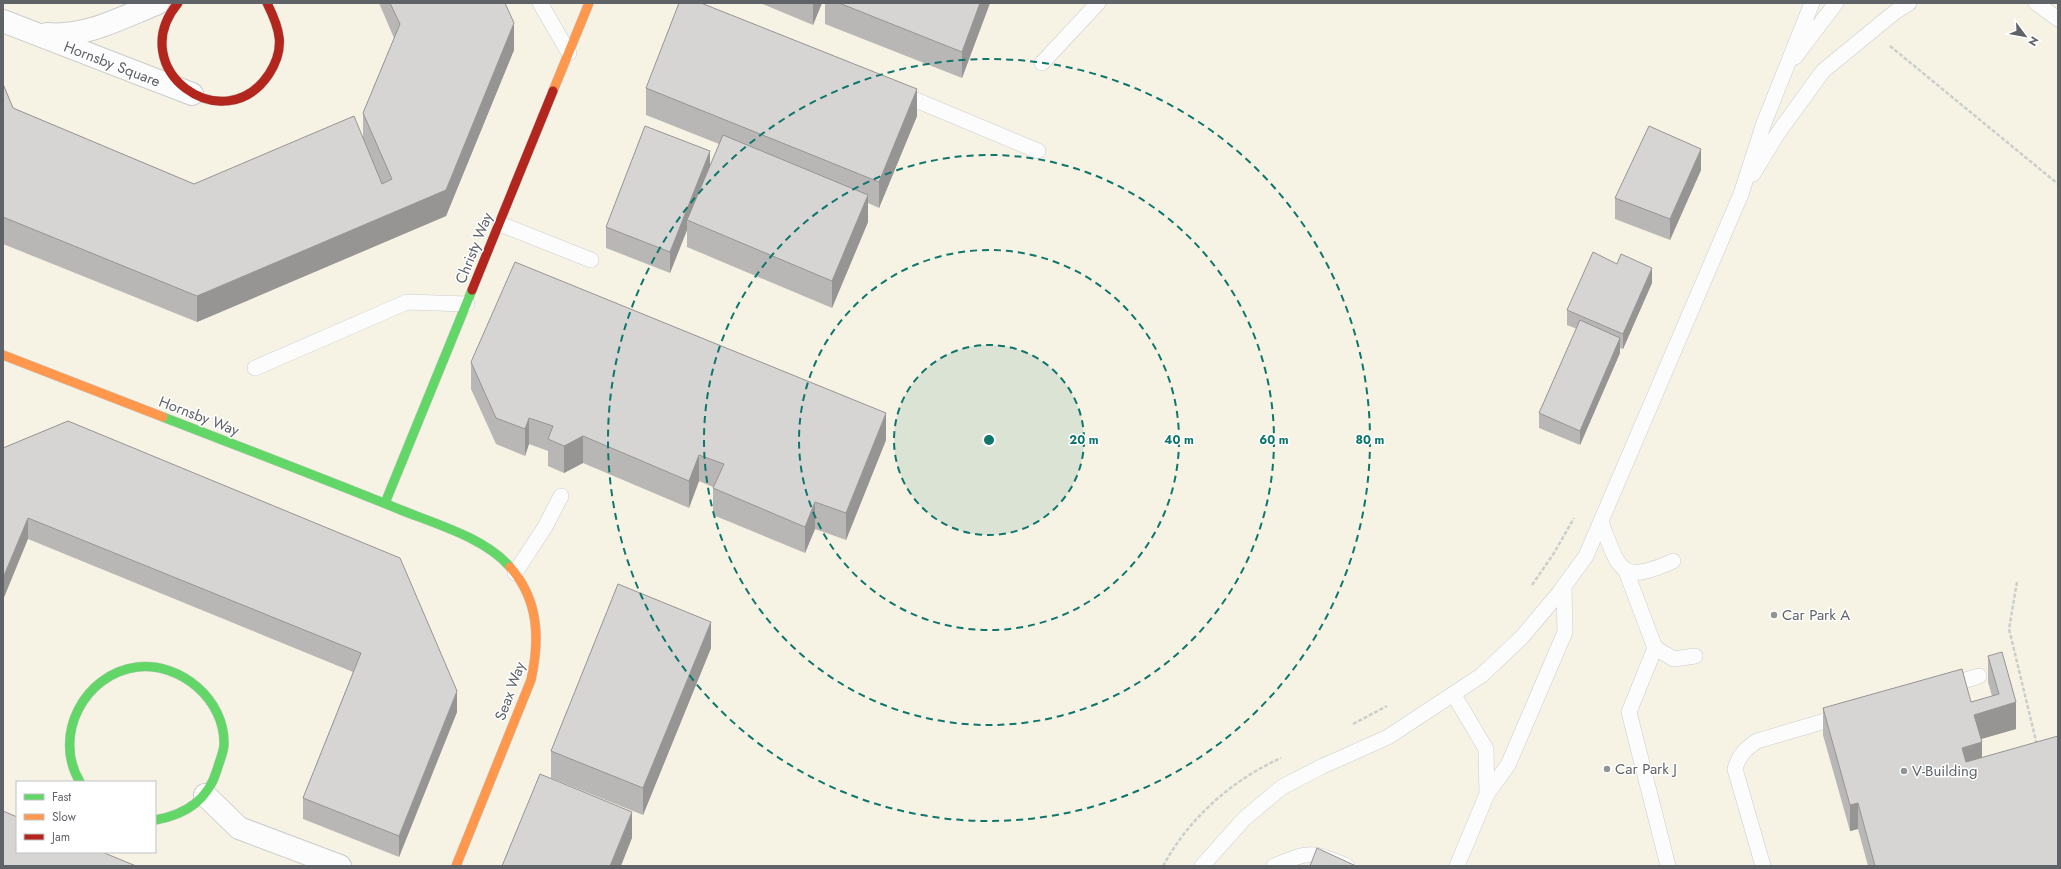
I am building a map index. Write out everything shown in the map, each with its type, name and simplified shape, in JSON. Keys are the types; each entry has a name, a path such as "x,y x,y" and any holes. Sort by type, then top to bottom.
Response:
{"street":[{"name":"Hornsby Square","path":"30,32 58,35 79,33 158,3"},
{"name":"Hornsby Square","path":"178,3 167,19 161,34 162,49 165,62 171,74 181,86 193,95"},
{"name":"Hornsby Square","path":"3,20 30,32 193,95 205,99 231,101 246,96 261,86 270,76 278,62 281,43 279,25 267,3"},
{"name":"Christy Way","path":"385,503 589,3"},
{"name":"Hornsby Way","path":"3,355 385,503"},
{"name":"Seax Way","path":"385,503 478,542 505,561 515,573 531,601 537,625 536,662 531,680 456,866"},
{"path":"79,781 76,777 69,753 71,726 79,705 96,684 107,677 132,667 150,666 176,671 204,690 218,713 224,740 223,760 205,795 184,812 168,819 156,820"},
{"path":"205,795 239,828 340,866"}],"lane":[{"path":"540,3 569,53"},
{"path":"1042,63 1098,3"},
{"path":"1202,866 1244,819 1282,787 1323,766 1388,737 1454,695 1482,675 1522,637 1564,588 1586,556 1741,194 1764,122 1812,3"},
{"path":"1783,72 1836,3"},
{"path":"1741,194 1778,134 1822,70 1909,3"},
{"path":"2036,3 2058,19"},
{"path":"884,87 1038,151"},
{"path":"500,224 591,260"},
{"path":"254,368 407,302 467,304"},
{"path":"515,573 545,527 561,496"},
{"path":"1601,522 1618,564 1626,571 1655,648 1674,659 1695,656"},
{"path":"1626,571 1638,572 1657,568 1673,561"},
{"path":"1457,866 1486,794 1508,765 1565,632 1564,588"},
{"path":"1655,648 1629,712 1668,866"},
{"path":"1935,689 1979,676"},
{"path":"1454,695 1486,749 1486,794"},
{"path":"1763,866 1735,769 1739,757 1747,748 1757,741 1853,713"},
{"path":"1274,866 1306,854 1320,855 1347,866"}],"path":[{"path":"1872,31 2058,184"},
{"path":"1529,588 1554,552 1576,514"},
{"path":"2018,582 2009,629 2038,752"},
{"path":"1352,724 1392,704"},
{"path":"1163,866 1196,818 1226,791 1262,766 1283,757"}],"shaded area":[{"path":"3,3 2058,3 2058,866 3,866"}],"building":[{"path":"390,3 505,3 514,23 446,190 197,296 3,217 3,84 13,108 194,184 354,116 382,184 392,179 363,113 400,24"},
{"path":"679,3 701,3 917,89 879,182 646,88"},
{"path":"839,3 980,3 962,52"},
{"path":"645,126 710,151 670,252 606,227"},
{"path":"1649,126 1701,149 1670,219 1615,198"},
{"path":"723,135 868,195 832,281 687,220"},
{"path":"1593,252 1617,264 1621,254 1652,268 1623,334 1567,310"},
{"path":"515,262 886,413 846,513 815,502 805,527 713,488 724,464 699,455 689,481 583,436 564,446 548,439 553,426 529,418 525,429 496,418 471,362"},
{"path":"1580,320 1620,338 1580,431 1539,413"},
{"path":"68,421 400,558 457,691 399,836 303,798 361,653 28,518 3,578 3,448"},
{"path":"618,584 711,622 643,788 551,751"},
{"name":"V-Building","path":"2002,652 2016,702 1974,715 1982,742 1962,748 1966,762 2058,736 2058,866 1875,866 1858,803 1850,805 1823,708 1962,669 1971,702 1999,694 1988,656"},
{"path":"540,774 632,812 610,866 502,866"},
{"path":"3,811 16,817 16,853 104,853 136,866 3,866"},
{"path":"1317,848 1356,866 1310,866"}],"traffic: fast":[{"path":"385,503 472,290"},
{"path":"163,417 459,533 487,548 500,557 510,567"},
{"path":"80,781 72,764 70,746 72,727 78,710 88,694 102,681 118,672 137,667 153,667 169,671 184,678 197,687 209,699 217,713 222,728 224,744 223,750 213,781 201,798 185,810 166,818 156,820"}],"traffic: slow":[{"path":"553,91 589,3"},
{"path":"3,355 163,417"},
{"path":"456,866 531,680 534,665 536,635 532,606 520,580 510,567"}],"traffic: jam":[{"path":"178,3 164,28 163,52 171,72 186,89 206,99 228,101 250,93 269,74 278,56 278,30 267,3"},
{"path":"472,290 553,91"}],"place":[{"name":"Car Park A","path":"1774,615"},
{"name":"Car Park J","path":"1607,769"},
{"name":"V-Building","path":"1904,771"}]}
